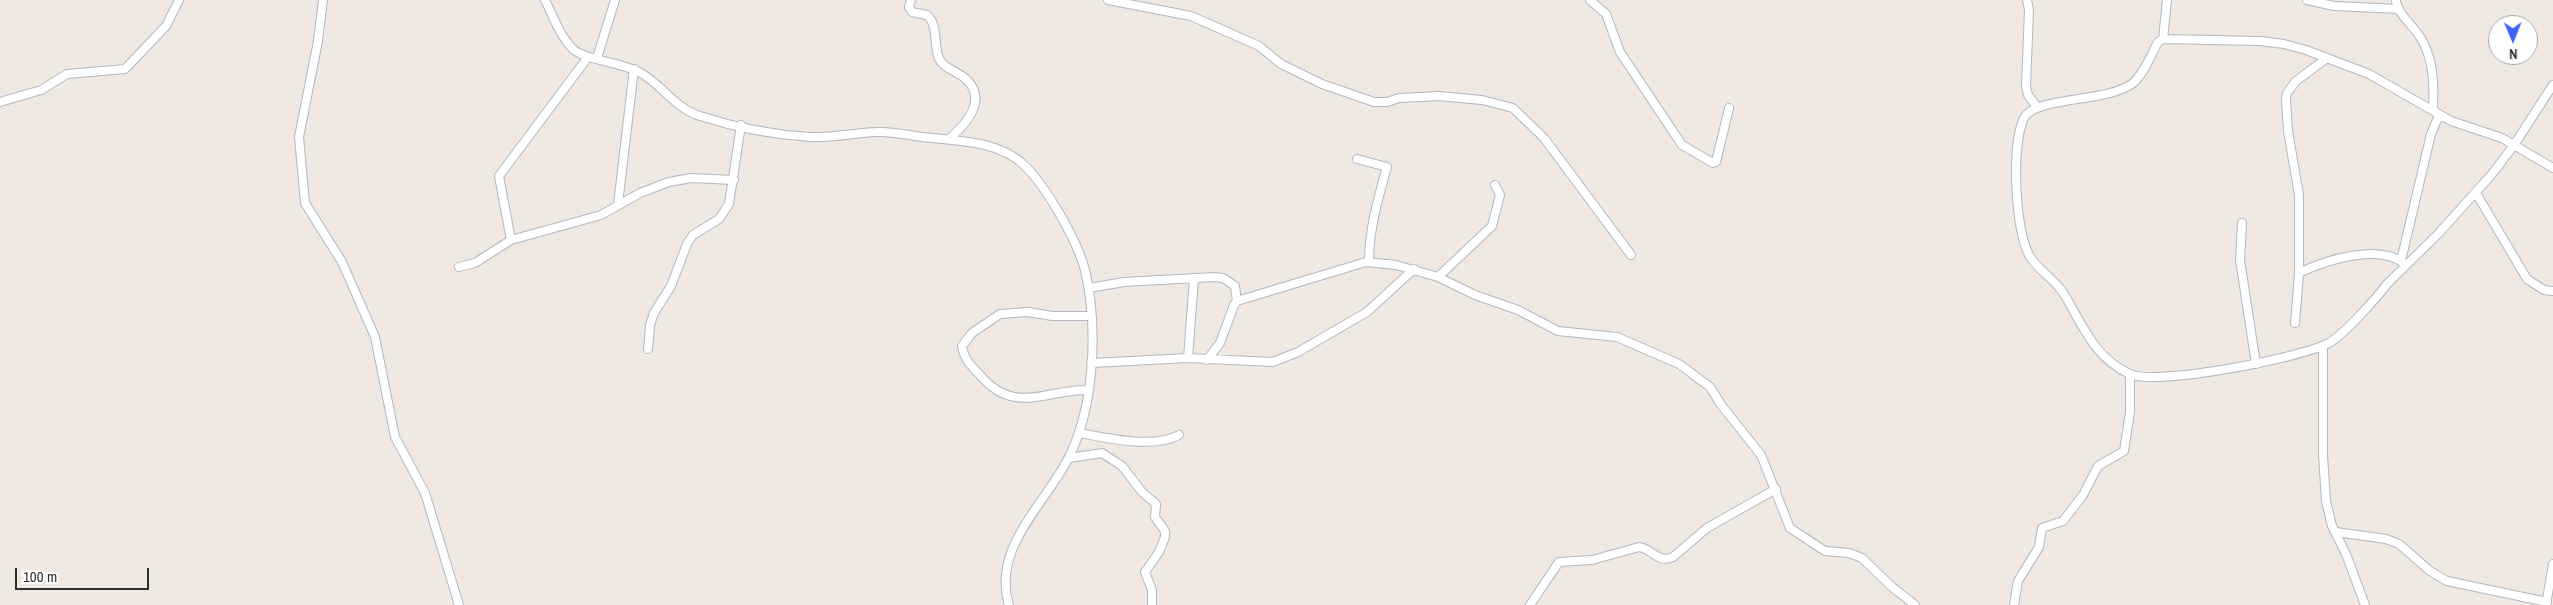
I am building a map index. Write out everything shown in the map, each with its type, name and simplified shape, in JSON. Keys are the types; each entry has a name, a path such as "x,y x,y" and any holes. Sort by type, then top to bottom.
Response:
{"street":[{"path":"0,102 41,90 68,74 125,69 166,26 179,0"},
{"path":"323,0 318,40 299,137 305,203 342,262 375,337 395,437 425,493 459,605"},
{"path":"545,0 566,41 574,51 588,57 634,69 647,76 685,110 701,116 741,125 808,136 839,137 878,132 949,139 1007,153 1022,163 1055,206 1080,254 1089,288 1091,363 1088,390 1080,433 1069,458 1010,553 1006,577 1009,605"},
{"path":"596,58 616,0"},
{"path":"911,0 909,7 912,12 931,18 941,62 968,81 973,92 972,115 966,125 949,139"},
{"path":"1108,0 1191,16 1259,46 1281,64 1322,84 1374,102 1387,102 1399,98 1439,96 1482,100 1518,110 1544,138 1631,255"},
{"path":"1590,0 1606,14 1620,52 1684,148 1713,163 1716,162 1729,108"},
{"path":"2027,0 2029,10 2026,87 2028,95 2037,107"},
{"path":"2163,39 2167,0"},
{"path":"2307,0 2334,6 2399,9"},
{"path":"2396,0 2399,9 2419,34 2428,52 2436,113 2404,263"},
{"path":"2553,85 2514,145 2476,193 2404,263 2340,334 2323,346 2256,364 2204,373 2149,377 2130,374 2097,349 2063,292 2031,258 2023,241 2020,227 2016,150 2023,120 2027,114 2037,107 2100,97 2127,87 2137,78 2158,42 2163,39 2274,42 2294,46 2369,74 2436,113 2514,145 2553,168"},
{"path":"510,240 499,176 588,57"},
{"path":"2295,323 2299,273 2299,195 2288,131 2286,99 2287,93 2296,81 2327,58"},
{"path":"618,204 634,69"},
{"path":"648,349 650,325 654,313 671,286 687,244 693,235 719,219 729,204 741,125"},
{"path":"1357,159 1387,167 1378,194 1370,230 1369,262"},
{"path":"459,267 475,263 510,240 601,215 618,204 670,182 691,178 734,180"},
{"path":"1438,276 1492,226 1500,195 1495,185"},
{"path":"2476,193 2527,279 2544,290 2553,291"},
{"path":"2242,223 2240,260 2256,364"},
{"path":"2299,273 2345,256 2375,256 2404,263"},
{"path":"1207,360 1220,343 1234,305 1238,300 1369,262 1414,269 1438,276 1464,290 1518,310 1558,331 1616,337 1688,370 1710,387 1722,406 1750,438 1766,464 1784,517 1793,531 1825,551 1849,553 1862,558 1892,587 1915,605"},
{"path":"1091,363 1188,358 1265,362 1298,352 1367,312 1414,269"},
{"path":"1188,358 1194,278"},
{"path":"1089,288 1124,282 1223,278 1235,286 1238,300"},
{"path":"1088,390 1032,398 1006,396 984,381 964,356 962,346 972,333 1000,314 1028,312 1052,316 1091,316"},
{"path":"2323,346 2323,464 2326,501 2336,532 2365,605"},
{"path":"2014,605 2018,581 2039,547 2042,528 2063,521 2083,495 2098,466 2124,451 2130,412 2130,374"},
{"path":"1080,433 1106,438 1165,441 1178,435"},
{"path":"1069,458 1102,453 1122,466 1142,492 1156,504 1155,517 1165,531 1165,537 1159,552 1145,572 1152,590 1152,605"},
{"path":"1530,605 1559,562 1592,560 1639,547 1646,549 1660,559 1667,560 1707,528 1776,489"},
{"path":"2336,532 2386,539 2399,544 2430,570 2447,581 2547,604 2553,564"}]}
